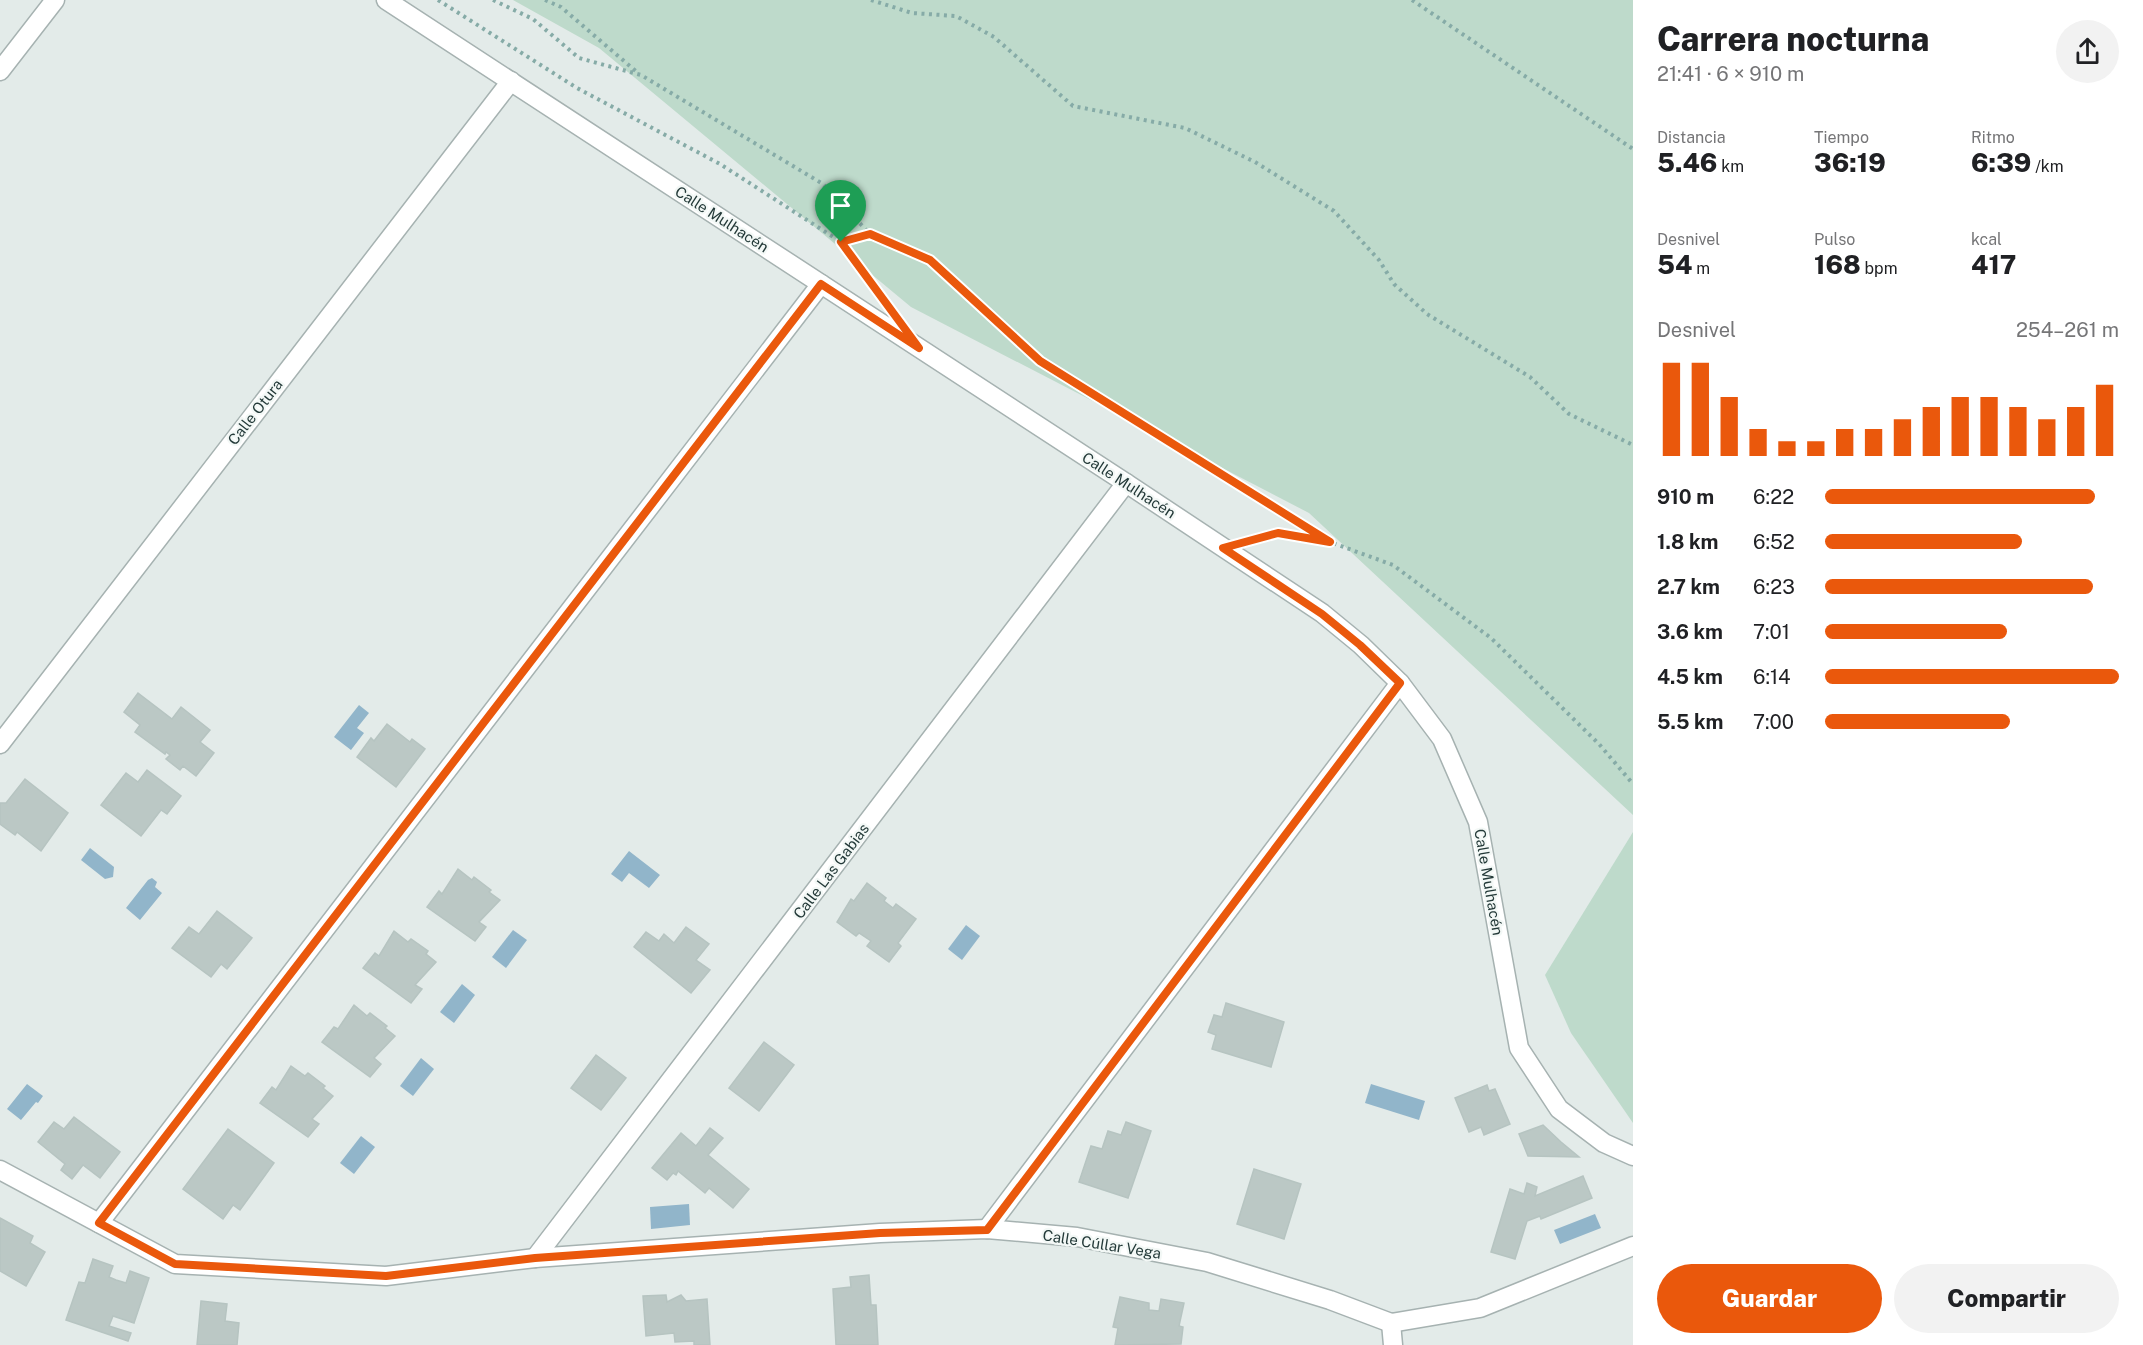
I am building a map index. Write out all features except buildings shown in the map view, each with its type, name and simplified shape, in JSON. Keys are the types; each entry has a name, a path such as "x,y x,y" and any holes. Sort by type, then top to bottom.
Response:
{"street":[{"path":"0,71 55,0"},
{"name":"Calle Mulhacén","path":"386,0 1126,483 1322,614 1360,645 1400,683 1442,739 1478,822 1519,1048 1559,1109 1604,1143 1633,1156"},
{"name":"Calle Otura","path":"0,744 511,81"},
{"path":"99,1223 821,284"},
{"name":"Calle Las Gabias","path":"535,1258 1126,483"},
{"path":"987,1230 1400,683"},
{"name":"Calle Cúllar Vega","path":"0,1170 175,1264 386,1276 535,1258 880,1233 987,1230 1077,1237 1207,1262 1330,1300 1391,1323"},
{"path":"1393,1345 1391,1323 1480,1308 1633,1246"}],"path":[{"path":"438,0 577,88 720,164 841,242 884,300"},
{"path":"493,0 534,19 579,58 641,75"},
{"path":"545,0 561,7 641,75 823,184 870,234 930,260 1040,361 1330,542"},
{"path":"871,0 912,13 956,16 994,37 1073,106 1185,128 1255,162 1334,211 1379,260 1394,284 1426,314 1530,377 1569,414 1633,445"},
{"path":"1412,0 1633,149"},
{"path":"841,242 870,234"},
{"path":"1223,548 1278,533 1330,542 1393,565 1491,638 1599,744 1633,784"}],"green space":[{"path":"513,0 1633,0 1633,815 1309,513 911,307 599,48"},
{"path":"1633,832 1633,1123 1571,1033 1545,975"}],"water":[{"path":"359,705 369,713 357,728 364,733 351,750 334,737"},
{"path":"90,848 114,867 113,877 105,879 81,860"},
{"path":"629,851 660,875 649,888 629,873 622,882 611,874"},
{"path":"152,878 157,882 155,887 162,893 140,920 126,908"},
{"path":"966,925 980,936 962,960 948,949"},
{"path":"513,930 527,940 506,968 492,957"},
{"path":"462,984 475,995 454,1023 440,1012"},
{"path":"421,1058 434,1069 413,1096 400,1086"},
{"path":"27,1084 43,1096 21,1120 7,1109"},
{"path":"1371,1084 1425,1101 1419,1120 1365,1103"},
{"path":"361,1136 375,1147 354,1174 340,1163"},
{"path":"689,1204 690,1225 651,1229 650,1207"},
{"path":"1595,1214 1601,1228 1560,1244 1554,1230"}],"route":[{"path":"870,234 930,260 1040,361 1330,542 1278,533 1223,548 1322,614 1360,645 1400,683 987,1230 880,1233 535,1258 386,1276 175,1264 99,1223 821,284 919,348 841,242 870,234"}]}
